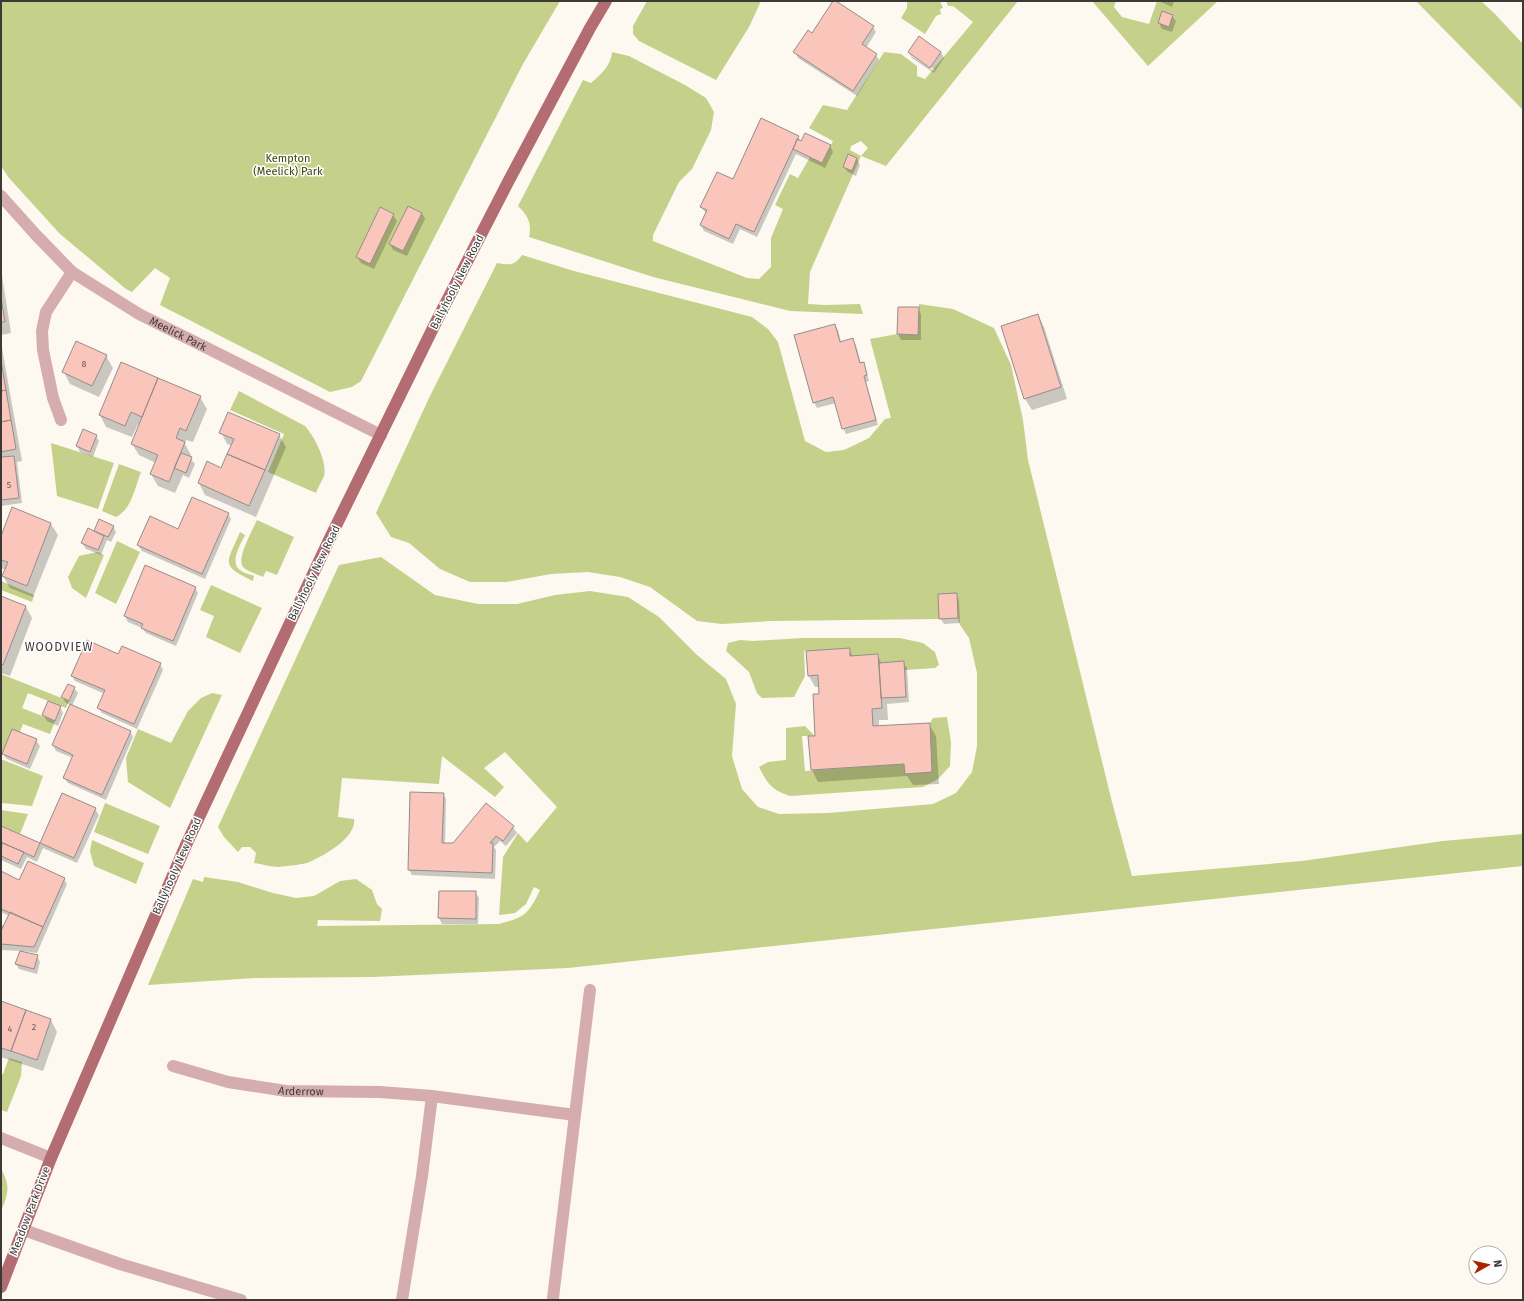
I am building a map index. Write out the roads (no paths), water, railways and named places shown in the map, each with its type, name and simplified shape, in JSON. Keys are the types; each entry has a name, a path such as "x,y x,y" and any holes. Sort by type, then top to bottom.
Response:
{"main road":[{"name":"Ballyhooly New Road","path":"51,1158 186,845 325,547 436,322 497,203 590,28 606,1"},
{"name":"Meadow Park Drive","path":"1,1287 51,1158"}],"street":[{"name":"Meelick Park","path":"1,196 72,272 139,314 381,435"},
{"path":"61,420 53,398 43,350 42,331 46,312 72,272"},
{"path":"554,1298 590,990"},
{"name":"Arderrow","path":"173,1066 228,1082 286,1091 380,1092 432,1096 575,1116"},
{"path":"402,1300 422,1176 432,1096"},
{"path":"1,1138 51,1158"},
{"path":"24,1230 120,1264 241,1300"}],"district":[{"name":"WOODVIEW","path":"59,647"}],"park label":[{"name":"Kempton (Meelick) Park","path":"288,164"}]}
